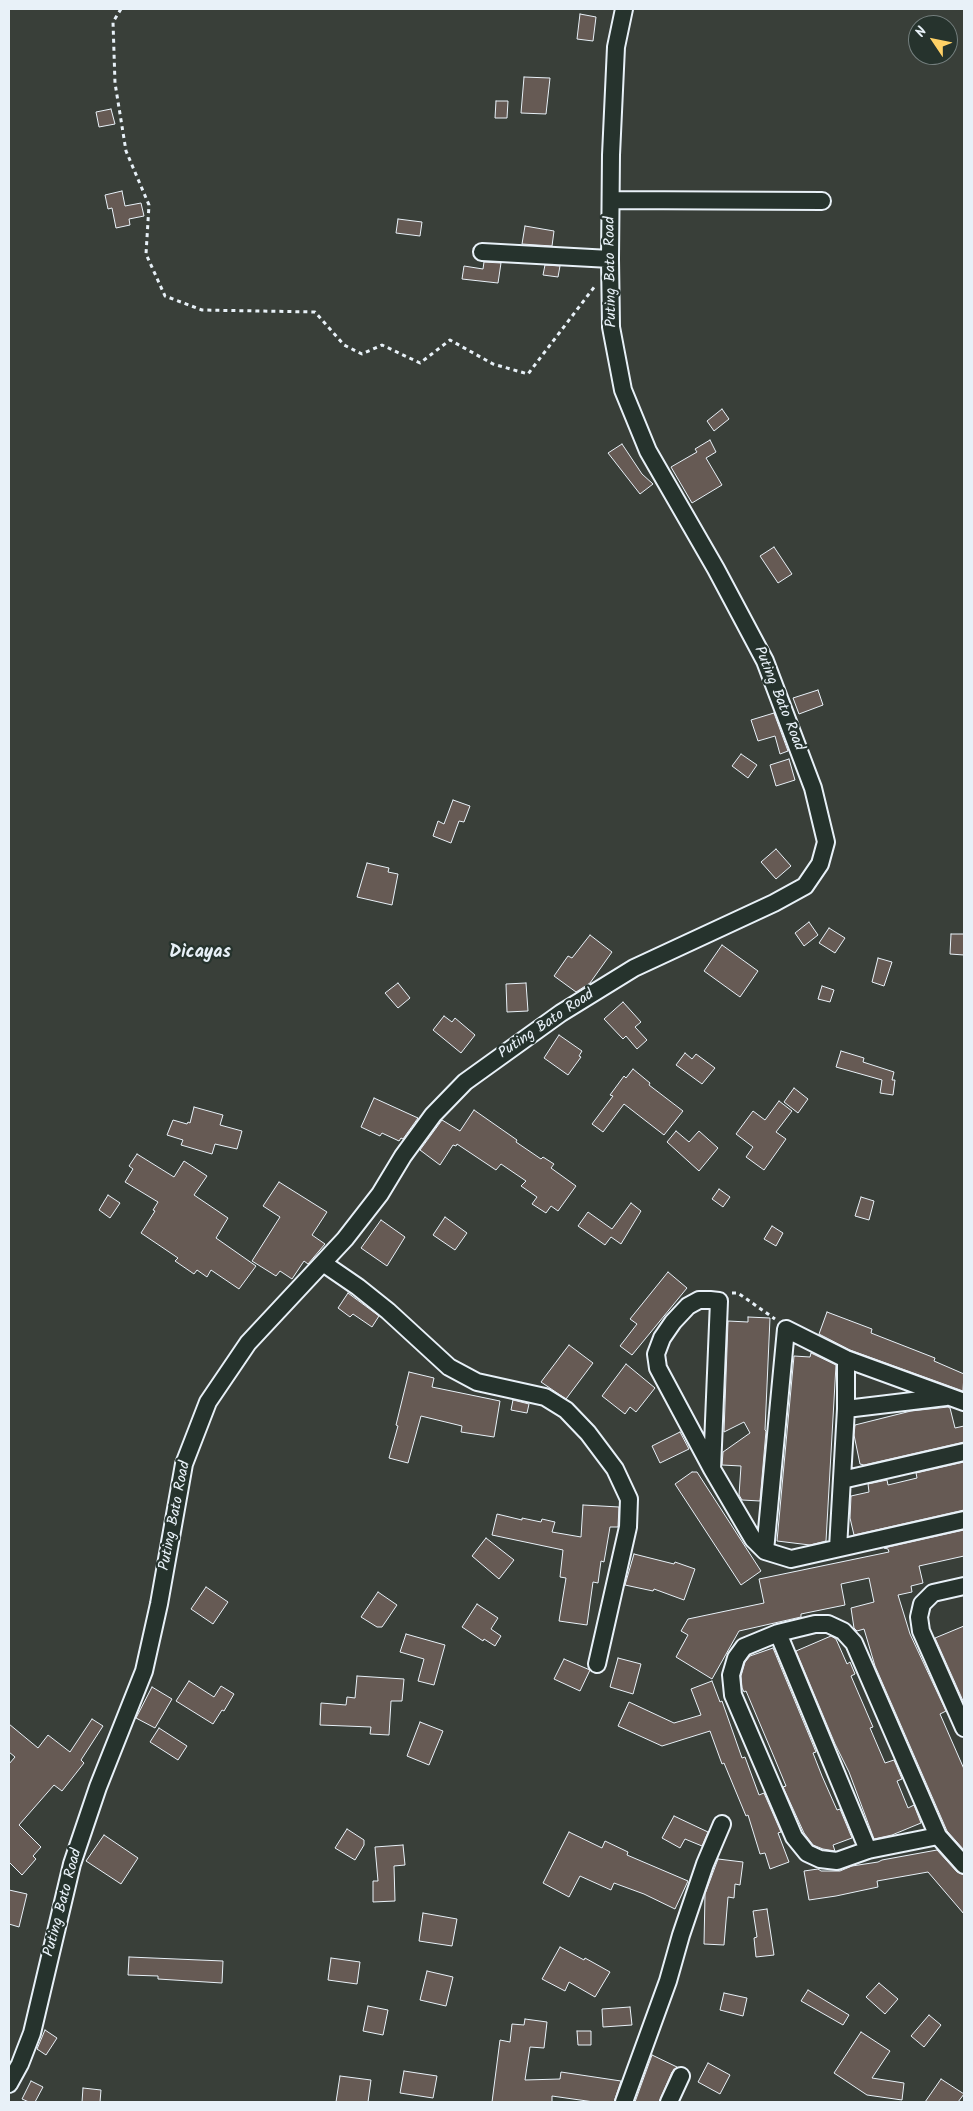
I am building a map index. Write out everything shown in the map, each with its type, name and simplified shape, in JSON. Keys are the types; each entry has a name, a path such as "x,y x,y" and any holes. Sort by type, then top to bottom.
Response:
{"street":[{"name":"Puting Bato Road","path":"9,2084 20,2064 32,2033 72,1864 89,1812 144,1671 159,1604 184,1464 208,1402 248,1343 345,1239 380,1194 403,1156 433,1115 465,1082 561,1013 634,968 774,903 805,886 820,864 826,842 813,788 765,660 716,568 648,451 623,390 611,327 611,155 616,47 624,9"},
{"path":"611,200 822,201"},
{"path":"482,252 611,262"},
{"path":"323,1263 388,1311 448,1367 477,1382 545,1397 566,1410 588,1433 615,1469 629,1499 628,1527 598,1664"},
{"path":"712,1469 719,1302 699,1300 688,1306 669,1327 662,1338 656,1354 658,1368 712,1469 753,1539 765,1551 791,1559 964,1520"},
{"path":"765,1551 786,1329 846,1359 964,1402"},
{"path":"838,1548 846,1409 846,1359"},
{"path":"846,1409 948,1397"},
{"path":"842,1480 964,1452"},
{"path":"964,1586 933,1594 922,1604 919,1617 921,1632 964,1728"},
{"path":"938,1836 868,1850 837,1861 820,1859 807,1853 794,1837 733,1695 731,1676 736,1658 744,1647 778,1633 815,1624 828,1624 843,1631 854,1644 938,1836 964,1866"},
{"path":"778,1633 868,1850"},
{"path":"624,2102 668,1981 705,1864 722,1824"},
{"path":"668,2102 681,2076"}],"path":[{"path":"121,9 113,22 114,83 126,151 150,205 146,254 165,296 202,310 315,312 344,346 362,354 382,345 420,363 450,340 493,364 528,374 611,262"},
{"path":"719,1302 723,1294 738,1293 768,1313 786,1329"}],"building":[{"path":"580,14 596,17 593,41 577,39"},
{"path":"524,77 550,78 546,114 521,113"},
{"path":"496,101 508,101 507,118 495,118"},
{"path":"111,109 115,124 99,127 96,112"},
{"path":"122,191 125,206 141,203 144,216 129,219 130,225 116,228 112,208 108,209 105,195"},
{"path":"398,219 422,222 420,236 396,233"},
{"path":"525,226 554,231 552,246 522,244"},
{"path":"484,262 501,263 498,283 462,279 464,266 483,269"},
{"path":"545,265 560,266 558,277 543,275"},
{"path":"722,409 729,419 714,431 707,421"},
{"path":"710,440 716,452 706,458 722,485 692,503 671,467 697,452 695,449"},
{"path":"622,444 642,474 653,484 640,494 608,453"},
{"path":"774,547 792,574 778,583 760,556"},
{"path":"818,690 823,705 799,714 793,698"},
{"path":"774,713 788,751 780,754 775,736 758,741 751,720"},
{"path":"741,754 757,765 748,778 732,766"},
{"path":"789,759 795,780 776,786 770,765"},
{"path":"453,800 470,806 464,822 459,821 451,843 433,836 438,821 444,824"},
{"path":"776,849 791,866 776,879 761,862"},
{"path":"367,863 389,868 388,872 398,874 392,905 357,897"},
{"path":"809,922 818,935 804,946 795,933"},
{"path":"829,928 845,938 835,953 819,943"},
{"path":"951,934 964,934 964,955 950,954"},
{"path":"590,935 612,952 590,983 576,992 554,976 568,956 572,958"},
{"path":"722,945 758,971 740,997 704,971"},
{"path":"878,958 892,962 884,986 872,982"},
{"path":"398,983 410,998 398,1008 385,993"},
{"path":"526,983 528,1011 507,1012 506,984"},
{"path":"822,986 834,990 830,1002 818,999"},
{"path":"623,1002 641,1022 635,1027 647,1040 637,1049 626,1036 623,1039 604,1019"},
{"path":"444,1016 452,1022 455,1018 475,1035 461,1053 433,1030"},
{"path":"559,1035 582,1051 579,1056 581,1057 568,1075 544,1058"},
{"path":"841,1051 864,1058 863,1062 894,1072 892,1080 895,1080 893,1095 880,1093 882,1080 836,1067"},
{"path":"685,1053 692,1059 696,1054 715,1068 702,1084 676,1065"},
{"path":"633,1069 650,1083 649,1085 683,1111 664,1135 624,1104 603,1132 592,1124 613,1096 610,1095 624,1076 626,1078"},
{"path":"794,1088 808,1099 798,1113 784,1102"},
{"path":"374,1098 418,1118 403,1139 401,1138 399,1141 382,1133 380,1136 361,1127"},
{"path":"779,1101 792,1111 776,1132 786,1139 764,1170 746,1157 753,1147 736,1134 753,1111 765,1120"},
{"path":"194,1107 223,1115 220,1125 242,1131 237,1149 215,1144 212,1154 181,1145 183,1140 167,1135 173,1120 187,1124 188,1122 190,1123"},
{"path":"474,1110 541,1159 543,1157 554,1164 551,1168 576,1186 558,1211 551,1206 546,1213 532,1204 537,1197 521,1186 526,1181 501,1164 496,1170 457,1144 456,1146 453,1145 440,1165 420,1150 442,1120 460,1131"},
{"path":"676,1131 689,1142 699,1131 718,1148 699,1171 667,1142"},
{"path":"137,1154 174,1177 184,1161 207,1176 194,1195 228,1218 216,1238 256,1266 239,1289 211,1270 207,1277 197,1270 194,1274 175,1261 178,1258 141,1233 155,1211 153,1210 158,1202 125,1182 133,1169 129,1166"},
{"path":"279,1182 327,1212 312,1235 325,1244 308,1264 304,1261 292,1279 280,1271 276,1276 252,1261 280,1217 263,1206"},
{"path":"719,1189 730,1197 723,1207 712,1199"},
{"path":"108,1195 120,1203 110,1218 99,1210"},
{"path":"861,1197 874,1201 869,1220 855,1216"},
{"path":"631,1203 641,1211 621,1244 611,1237 605,1245 578,1226 588,1212 612,1229"},
{"path":"445,1217 467,1233 455,1250 433,1235"},
{"path":"381,1220 405,1237 387,1266 361,1248"},
{"path":"772,1226 783,1233 776,1246 764,1239"},
{"path":"668,1272 687,1288 632,1355 620,1346 637,1324 630,1319"},
{"path":"348,1293 379,1316 372,1327 353,1314 350,1317 338,1308"},
{"path":"827,1312 872,1329 871,1333 935,1358 934,1361 964,1374 963,1391 850,1350 819,1334"},
{"path":"748,1317 770,1318 766,1431 760,1501 742,1500 739,1495 741,1466 722,1465 723,1452 750,1433 744,1422 724,1432 728,1321 748,1322"},
{"path":"569,1345 593,1363 566,1399 541,1382"},
{"path":"811,1353 836,1365 826,1541 810,1545 777,1541 794,1356 810,1357"},
{"path":"626,1364 655,1388 636,1412 630,1407 625,1414 602,1396"},
{"path":"409,1372 434,1378 432,1387 500,1401 494,1437 461,1432 462,1426 421,1416 408,1463 389,1458 398,1426 396,1425"},
{"path":"513,1400 529,1404 527,1413 511,1410"},
{"path":"950,1408 955,1428 964,1426 964,1442 864,1465 860,1464 854,1435 855,1425 911,1411"},
{"path":"680,1432 689,1449 660,1463 652,1446"},
{"path":"964,1462 964,1510 854,1535 850,1518 851,1496 869,1492 868,1484 887,1480 888,1485 917,1478 916,1473"},
{"path":"692,1472 697,1472 761,1571 741,1585 675,1484"},
{"path":"583,1505 619,1507 618,1527 610,1527 604,1562 601,1561 598,1583 593,1582 587,1625 559,1621 566,1578 560,1577 563,1550 492,1535 497,1514 522,1520 522,1518 541,1522 542,1519 555,1522 552,1532 581,1537"},
{"path":"964,1530 964,1556 919,1566 923,1583 911,1586 912,1592 898,1595 910,1634 946,1711 940,1714 964,1769 964,1850 947,1831 875,1666 864,1629 857,1631 854,1628 851,1608 874,1602 869,1578 841,1584 845,1605 801,1614 801,1617 739,1631 712,1679 676,1657 688,1635 681,1631 688,1619 764,1603 759,1579 889,1552 888,1549 884,1548"},
{"path":"486,1538 514,1560 499,1579 472,1556"},
{"path":"634,1554 674,1564 675,1562 695,1569 684,1600 654,1589 653,1591 625,1585"},
{"path":"206,1587 228,1602 213,1624 191,1609"},
{"path":"378,1592 397,1605 382,1627 377,1627 361,1617"},
{"path":"477,1604 498,1618 491,1629 501,1636 495,1646 484,1639 483,1641 462,1627"},
{"path":"964,1626 964,1703 935,1638"},
{"path":"406,1634 445,1645 434,1685 418,1681 424,1659 400,1652"},
{"path":"831,1636 836,1639 847,1664 850,1662 855,1674 851,1676 873,1727 870,1728 885,1763 894,1760 902,1779 897,1781 908,1808 914,1805 921,1823 892,1835 874,1839 849,1772 835,1744 796,1651"},
{"path":"773,1648 816,1752 813,1753 822,1776 837,1810 840,1809 852,1838 833,1845 835,1851 813,1845 804,1833 783,1787 786,1786 746,1691 744,1692 742,1688 741,1676 745,1662 750,1656"},
{"path":"618,1658 641,1664 633,1694 610,1687"},
{"path":"564,1659 590,1670 580,1691 554,1679"},
{"path":"357,1676 404,1679 402,1701 391,1701 389,1735 370,1734 371,1727 320,1725 321,1703 346,1705 347,1697 355,1698"},
{"path":"189,1681 214,1697 221,1686 234,1694 224,1711 222,1710 213,1724 176,1701"},
{"path":"712,1681 720,1702 722,1701 742,1758 745,1757 759,1795 764,1793 781,1832 778,1833 789,1862 770,1869 765,1853 760,1854 748,1815 746,1816 724,1763 722,1764 710,1731 662,1746 618,1726 629,1702 674,1723 701,1715 691,1689"},
{"path":"152,1687 172,1699 155,1728 136,1718"},
{"path":"92,1719 103,1726 81,1760 84,1763 62,1791 54,1785 19,1825 41,1847 33,1856 36,1859 22,1875 9,1862 9,1764 15,1757 9,1752 9,1724 38,1748 48,1735 70,1752"},
{"path":"420,1722 443,1731 429,1765 407,1756"},
{"path":"159,1728 187,1746 178,1760 150,1742"},
{"path":"674,1816 708,1832 702,1846 685,1839 680,1848 662,1838"},
{"path":"347,1829 364,1840 364,1845 355,1860 335,1848"},
{"path":"569,1832 602,1848 605,1841 628,1852 627,1855 688,1881 675,1909 644,1894 614,1883 611,1890 580,1876 569,1897 543,1883"},
{"path":"104,1835 138,1858 121,1884 86,1861"},
{"path":"403,1845 405,1865 394,1866 395,1901 373,1902 373,1881 378,1881 375,1847"},
{"path":"937,1850 957,1872 964,1875 964,1914 928,1872 877,1881 878,1887 809,1900 804,1871 818,1869 821,1871 840,1871 852,1866"},
{"path":"718,1859 743,1862 740,1885 735,1884 734,1898 728,1897 724,1945 704,1944 705,1894"},
{"path":"9,1890 27,1894 19,1927 9,1924"},
{"path":"767,1909 774,1955 756,1957 754,1938 757,1937 753,1911"},
{"path":"423,1913 457,1919 452,1946 419,1941"},
{"path":"560,1947 610,1972 595,1997 569,1982 565,1991 542,1979"},
{"path":"129,1957 223,1961 222,1983 158,1979 158,1976 128,1975"},
{"path":"331,1958 360,1962 357,1984 328,1980"},
{"path":"427,1971 453,1977 446,2006 420,2000"},
{"path":"879,1983 898,1999 885,2014 866,1997"},
{"path":"808,1990 849,2015 843,2025 801,2001"},
{"path":"724,1993 747,1998 743,2016 720,2010"},
{"path":"368,2006 388,2010 383,2035 363,2031"},
{"path":"630,2007 632,2025 603,2027 602,2009"},
{"path":"929,2015 941,2025 924,2047 911,2036"},
{"path":"525,2019 547,2022 544,2048 530,2047 525,2080 560,2079 561,2072 621,2081 614,2102 594,2102 552,2096 552,2102 492,2102 500,2040 510,2042 512,2024 524,2025"},
{"path":"45,2030 57,2038 46,2055 37,2049"},
{"path":"577,2031 591,2031 591,2045 578,2045"},
{"path":"861,2032 890,2051 872,2078 904,2083 902,2100 867,2095 834,2073"},
{"path":"652,2055 677,2067 672,2072 659,2102 635,2102"},
{"path":"708,2063 730,2075 720,2094 698,2082"},
{"path":"404,2071 437,2076 433,2098 400,2093"},
{"path":"340,2076 371,2080 368,2102 336,2102"},
{"path":"941,2079 964,2094 958,2102 925,2102"},
{"path":"31,2081 43,2087 35,2102 22,2099"},
{"path":"83,2088 101,2090 100,2102 82,2102"}],"district":[{"name":"Dicayas","path":"200,954"}]}
